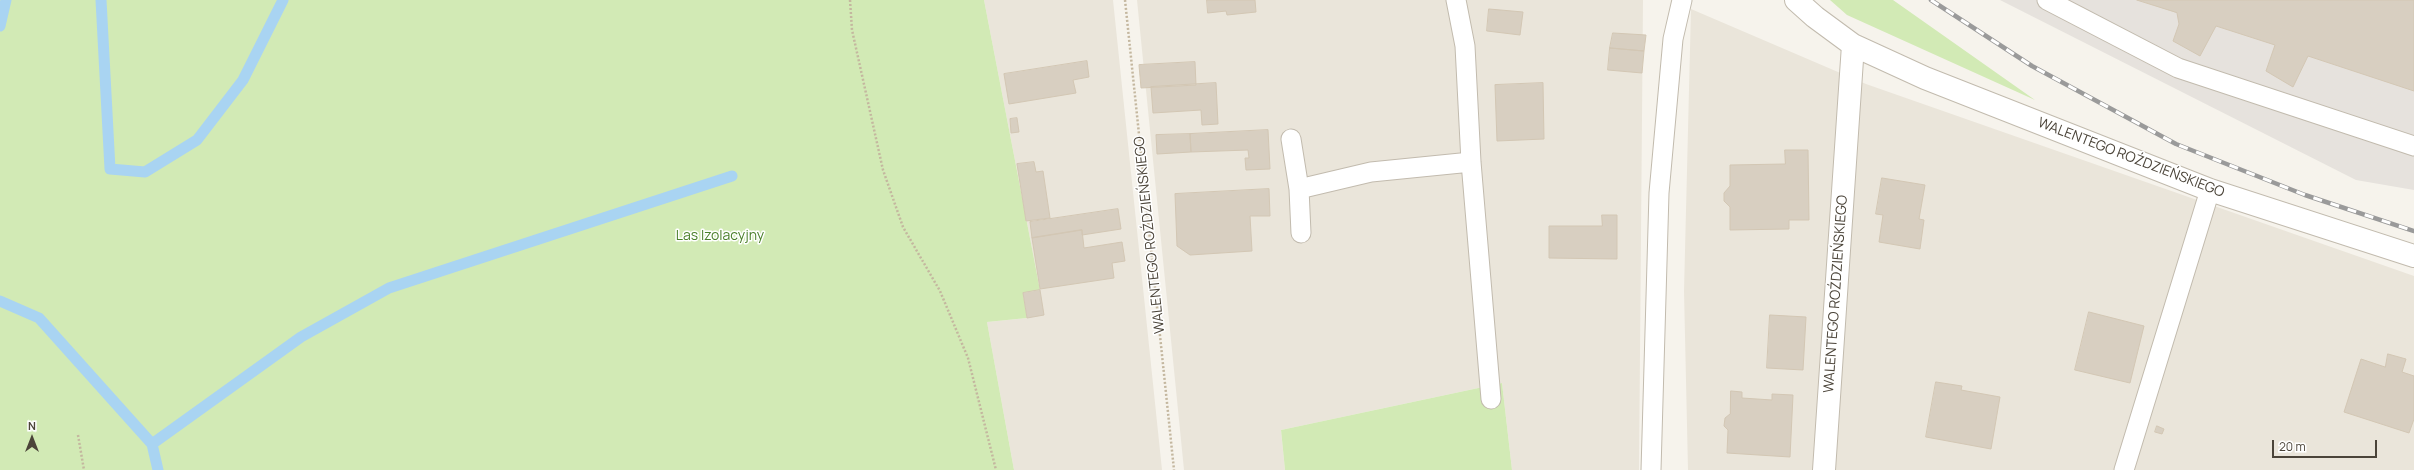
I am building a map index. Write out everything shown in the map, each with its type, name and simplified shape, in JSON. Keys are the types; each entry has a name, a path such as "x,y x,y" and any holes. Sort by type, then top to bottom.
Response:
{"street":[{"name":"WALENTEGO ROŹDZIEŃSKIEGO","path":"1796,0 1815,17 1853,45 1925,78 2210,190 2414,256"},
{"name":"WALENTEGO ROŹDZIEŃSKIEGO","path":"1824,470 1853,45"}],"lane":[{"path":"1456,0 1465,46 1471,162 1491,399"},
{"path":"1651,470 1659,193 1673,39 1682,0"},
{"path":"2047,0 2178,68 2414,146"},
{"path":"1291,139 1299,188 1301,233"},
{"path":"1299,188 1370,172 1471,162"},
{"path":"2124,470 2210,190"}],"path":[{"path":"850,0 852,30 883,170 903,227 940,291 968,358 996,470"},
{"name":"WALENTEGO ROŹDZIEŃSKIEGO","path":"1125,0 1174,470"},
{"path":"78,434 84,470"}],"shaded area":[{"path":"984,0 1113,0 1162,470 1014,470 987,322 1027,318 1023,293 1040,290"},
{"path":"1137,0 1643,0 1639,470 1512,470 1502,383 1281,430 1285,470 1184,470"},
{"path":"2000,0 2414,0 2414,190 2356,180"},
{"path":"1691,9 1866,84 2414,276 2414,470 1688,470 1684,291"}],"green space":[{"name":"Las Izolacyjny","path":"0,0 984,0 1040,290 1023,293 1027,318 987,322 1014,470 0,470"},
{"path":"1830,0 1893,0 2035,100 1847,15"},
{"path":"1502,383 1512,470 1285,470 1281,430"}],"building":[{"path":"1207,0 1255,0 1256,12 1227,15 1226,11 1208,13"},
{"path":"2137,0 2414,0 2414,91 2308,56 2293,87 2266,71 2275,45 2216,26 2200,56 2173,41 2179,24 2177,13"},
{"path":"1489,9 1523,12 1520,35 1487,31"},
{"path":"1613,33 1646,35 1644,51 1610,48"},
{"path":"1610,48 1644,51 1642,73 1608,70"},
{"path":"1087,61 1089,77 1073,80 1076,93 1009,104 1004,74"},
{"path":"1195,62 1196,85 1141,88 1139,65"},
{"path":"1216,83 1218,124 1202,125 1201,110 1153,113 1151,87"},
{"path":"1543,83 1544,139 1497,141 1495,85"},
{"path":"1017,118 1019,132 1011,133 1010,119"},
{"path":"1268,130 1270,169 1246,170 1245,158 1249,158 1248,150 1191,152 1190,134"},
{"path":"1190,134 1191,152 1157,154 1156,135"},
{"path":"1785,150 1808,150 1809,220 1789,220 1789,229 1730,230 1730,207 1724,201 1724,193 1730,186 1730,165 1785,164"},
{"path":"1034,162 1036,172 1043,171 1050,218 1026,221 1017,164"},
{"path":"1882,178 1925,185 1919,219 1924,220 1920,249 1879,242 1883,215 1876,214"},
{"path":"1269,189 1270,216 1250,216 1252,251 1190,255 1177,246 1175,194"},
{"path":"1118,209 1121,229 1082,235 1082,230 1032,238 1030,222"},
{"path":"1602,215 1617,215 1617,259 1549,258 1549,226 1602,226"},
{"path":"1082,230 1084,248 1122,242 1125,261 1112,263 1114,278 1040,289 1032,238"},
{"path":"1040,290 1044,315 1027,318 1023,293"},
{"path":"2089,312 2144,326 2130,383 2075,370"},
{"path":"1770,315 1806,317 1803,370 1767,368"},
{"path":"2388,354 2406,359 2402,372 2414,376 2414,419 2409,433 2344,412 2361,359 2385,367"},
{"path":"1936,382 1962,386 1961,390 2000,397 1991,449 1926,437"},
{"path":"1731,391 1742,392 1742,398 1772,400 1772,394 1793,395 1790,457 1727,453 1728,430 1724,426 1725,418 1730,414"},
{"path":"2157,426 2164,429 2162,434 2155,432"}],"waterway":[{"path":"0,26 6,0"},
{"path":"101,0 110,169 145,172 197,140 243,80 283,0"},
{"path":"152,444 301,337 389,288 732,176"},
{"path":"0,301 39,318 152,444 158,470"}],"railway":[{"path":"1931,0 2032,66 2176,144 2305,195 2414,231"}]}
